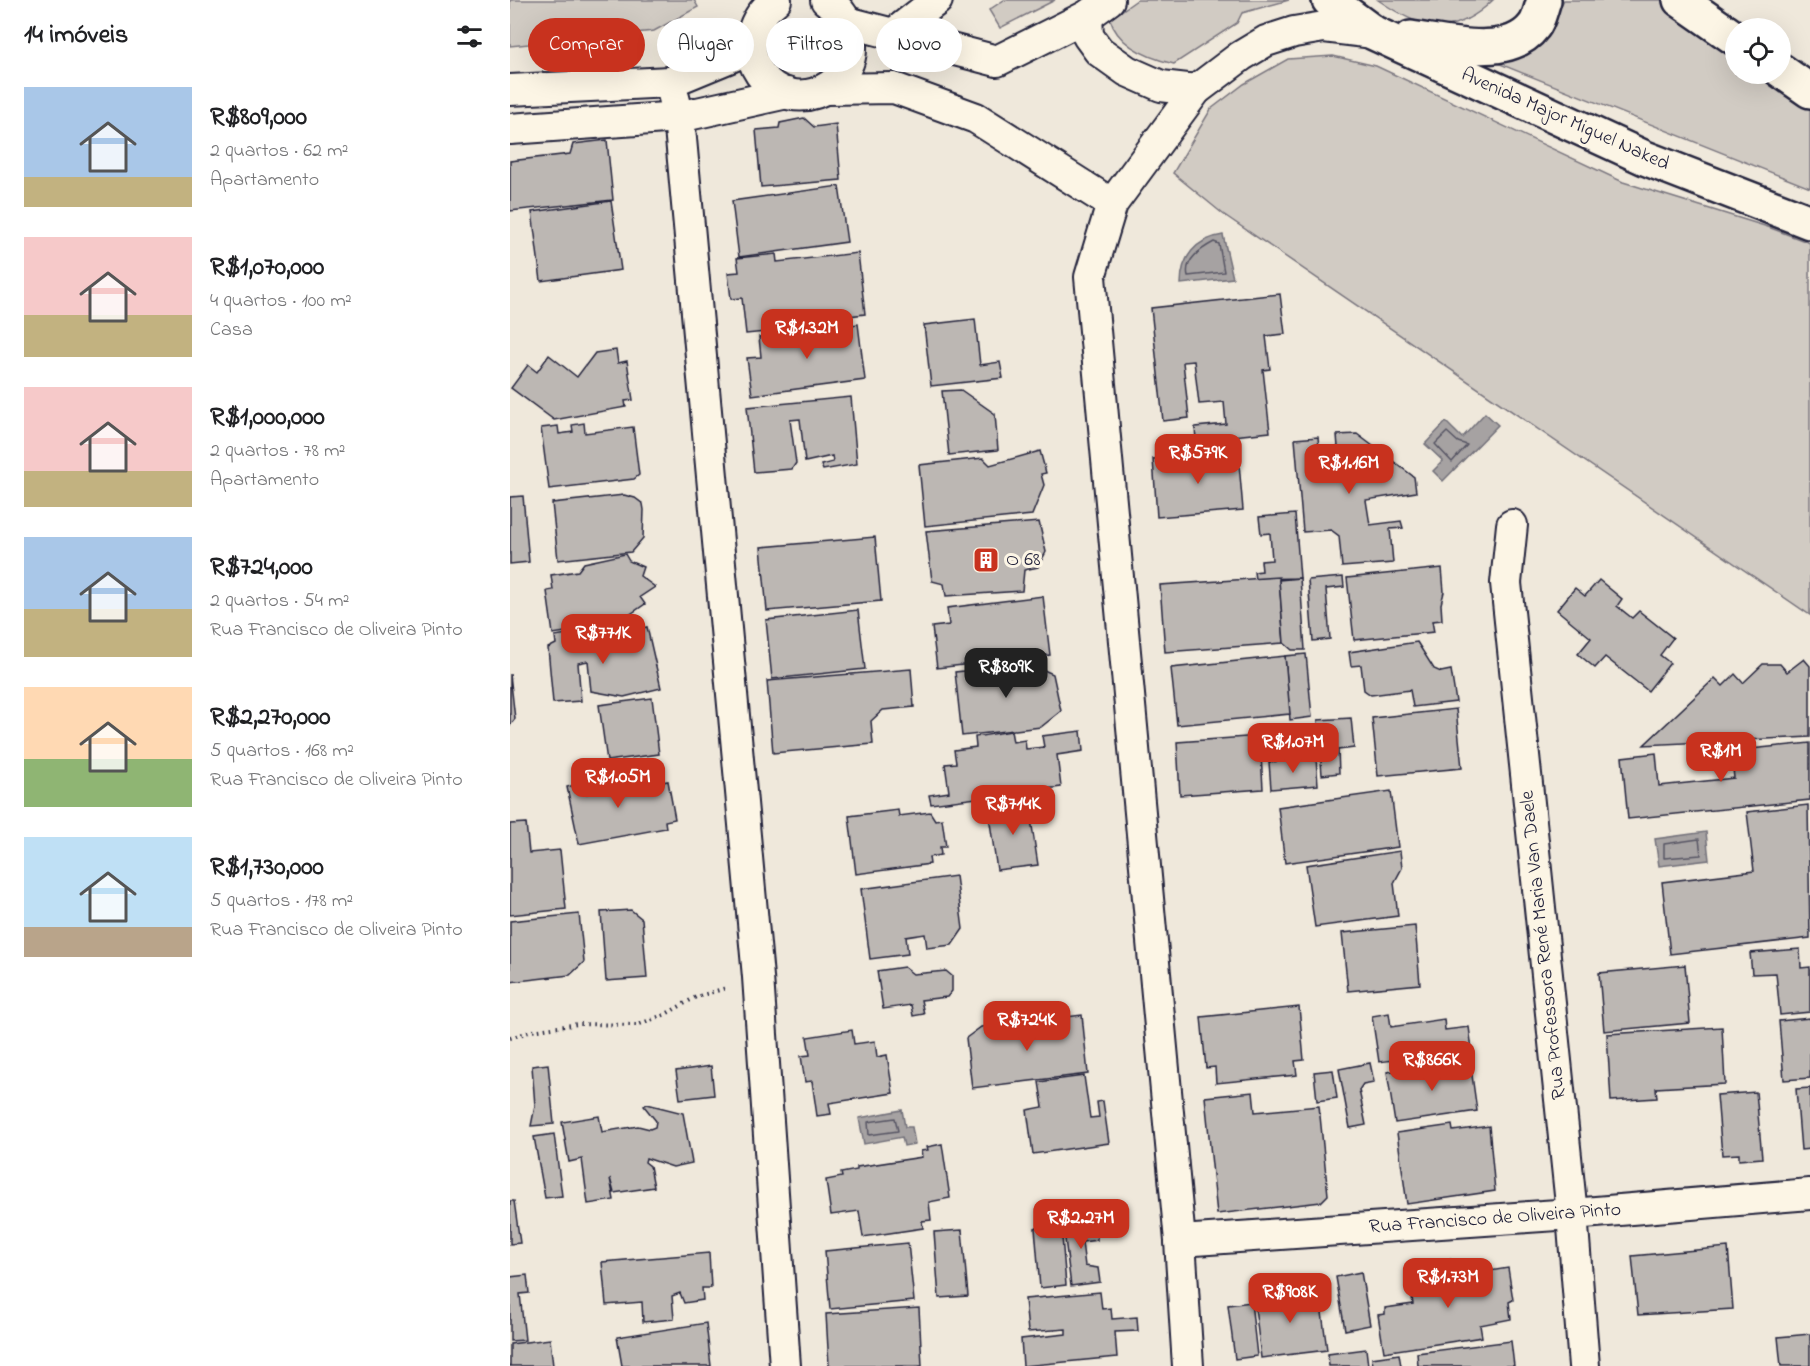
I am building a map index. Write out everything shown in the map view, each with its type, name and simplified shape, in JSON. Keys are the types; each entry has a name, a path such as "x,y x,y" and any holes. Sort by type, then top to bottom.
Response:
{"main road":[{"name":"Avenida Major Miguel Naked","path":"1329,0 1374,33 1645,158 1810,222"},
{"path":"1374,33 1474,48 1512,43 1534,26 1544,0"},
{"path":"1680,0 1725,31"},
{"path":"1791,78 1810,91"}],"street":[{"path":"754,19 776,0"},
{"path":"914,18 937,0"},
{"path":"833,6 876,27"},
{"path":"825,89 837,80 852,52 833,6"},
{"path":"962,53 997,62 1098,8"},
{"path":"1098,8 1088,36 1099,51 1127,71 1161,86 1196,90"},
{"path":"1188,1366 1180,1241 1090,277 1112,204 1196,90 1249,51 1266,41 1294,32 1324,27 1374,33"},
{"path":"754,63 762,77 773,87 787,93"},
{"path":"510,90 670,82 684,72"},
{"path":"670,82 679,117 758,977 785,1366"},
{"path":"510,129 679,117 787,93 812,93 825,89 894,88 976,118 1112,204"},
{"name":"Rua Professora René Maria Van Daele","path":"1512,525 1506,584 1572,1214 1584,1366"},
{"name":"Rua Francisco de Oliveira Pinto","path":"1180,1241 1572,1214 1810,1194"}],"path":[{"path":"510,1038 532,1031 578,1024 637,1025 666,1014 696,997 758,977"}],"shaded area":[{"path":"510,0 694,0 698,7 678,18 657,18 657,29 645,32 645,18 528,18 528,44 510,46"},
{"path":"1004,0 1055,0 1000,28 989,10"},
{"path":"1137,0 1289,0 1242,13 1237,23 1174,64 1145,54 1127,44 1114,28 1110,19"},
{"path":"1378,0 1493,0 1464,21 1436,26 1408,18"},
{"path":"1564,0 1668,0 1725,41 1725,84 1785,84 1810,102 1810,188 1485,58 1550,25"},
{"path":"1333,56 1376,66 1623,182 1768,227 1810,243 1810,615 1223,214 1173,173 1211,109 1244,84 1288,59"}],"water":[{"path":"1223,235 1233,278 1181,284 1187,258 1197,245"},
{"path":"1485,413 1498,425 1443,481 1433,471 1443,461 1425,444 1446,422 1462,438"},
{"path":"1706,832 1709,860 1659,866 1655,839"},
{"path":"902,1110 905,1127 912,1127 915,1144 904,1146 902,1137 864,1144 859,1118"}],"building":[{"path":"804,118 814,127 836,124 841,180 761,187 756,130 779,128 780,123"},
{"path":"607,140 613,200 510,211 510,161 570,154 573,144"},
{"path":"839,186 847,242 739,257 732,201"},
{"path":"611,201 621,270 541,281 532,212"},
{"path":"858,253 865,314 781,324 775,331 746,334 742,298 731,299 728,273 739,272 737,258 776,254 777,262"},
{"path":"1280,294 1285,334 1266,336 1270,369 1263,370 1270,432 1196,440 1195,427 1226,424 1224,402 1199,404 1194,361 1183,362 1189,418 1163,421 1151,308"},
{"path":"975,319 980,365 1000,362 1003,378 931,386 924,325"},
{"path":"858,324 865,380 752,395 747,358 761,357 759,337"},
{"path":"616,350 618,363 627,361 633,400 625,401 626,407 554,420 511,388 528,365 537,372 549,355 577,377 595,353"},
{"path":"961,390 995,414 998,450 949,455 942,391"},
{"path":"851,397 857,464 823,470 821,465 833,462 832,456 805,462 800,419 790,420 796,463 792,469 754,472 747,407"},
{"path":"584,423 585,433 633,427 639,475 634,479 549,489 541,428 558,426 559,434 573,432 572,425"},
{"path":"1357,434 1414,477 1416,492 1366,500 1370,525 1401,521 1403,528 1390,529 1393,563 1342,567 1339,536 1331,530 1303,532 1295,439 1318,437 1319,448 1338,447 1337,435"},
{"path":"1040,451 1046,473 1041,474 1044,485 1032,515 925,526 919,465 983,458 990,465"},
{"path":"1238,452 1243,510 1157,517 1153,459"},
{"path":"624,495 635,498 643,504 644,510 643,538 631,552 558,560 552,503"},
{"path":"523,496 529,562 510,564 510,497"},
{"path":"1295,514 1300,578 1255,579 1254,572 1262,571 1261,561 1272,560 1270,533 1261,534 1259,517"},
{"name":"O 68","path":"1039,522 1046,552 1038,567 1024,570 1022,591 946,596 944,584 932,581 926,531"},
{"path":"875,537 881,601 767,611 761,547"},
{"path":"625,554 629,561 643,567 640,576 655,587 640,597 645,604 616,624 553,634 547,591 553,590 551,575 578,571 584,563"},
{"path":"1442,568 1444,592 1441,604 1442,620 1432,621 1434,632 1354,640 1347,578"},
{"path":"1279,577 1284,643 1165,652 1160,585"},
{"path":"1343,577 1344,587 1326,589 1330,639 1313,641 1308,580"},
{"path":"1300,578 1305,650 1292,650 1284,643 1279,580"},
{"path":"1599,580 1622,599 1617,606 1632,618 1639,611 1673,638 1660,655 1670,663 1648,691 1605,657 1595,668 1578,654 1591,638 1557,610 1575,588 1585,596"},
{"path":"1043,596 1050,655 937,668 932,627 949,625 947,608"},
{"path":"858,610 865,669 772,679 766,620"},
{"path":"647,627 661,688 624,697 591,691 588,661 578,663 581,701 553,703 548,648 556,644 555,636 585,631 598,638"},
{"path":"1417,642 1434,669 1441,672 1451,670 1456,702 1413,707 1410,690 1371,695 1364,690 1361,665 1351,666 1349,652"},
{"path":"1306,654 1312,717 1290,720 1285,656"},
{"path":"1285,656 1290,714 1177,725 1171,668"},
{"path":"1804,659 1810,666 1810,737 1644,745 1715,678 1723,686 1735,674 1743,683 1763,664 1780,664 1787,672"},
{"path":"1030,664 1053,674 1061,711 1041,727 962,736 955,672"},
{"path":"911,669 914,707 883,710 871,721 873,744 773,753 767,681"},
{"path":"510,674 515,719 510,725"},
{"path":"652,698 659,754 607,761 599,705"},
{"path":"1456,709 1462,768 1378,776 1372,718"},
{"path":"1351,718 1354,748 1338,750 1339,773 1322,775 1318,720"},
{"path":"1011,731 1013,742 1025,740 1026,749 1044,747 1042,736 1081,731 1083,751 1057,755 1061,787 931,804 929,795 949,792 945,764 956,763 954,750 976,747 975,737"},
{"path":"1260,736 1263,789 1180,795 1177,742"},
{"path":"1810,743 1810,800 1628,819 1622,757 1656,753 1659,786 1734,778 1731,751"},
{"path":"1316,758 1318,785 1271,789 1269,762"},
{"path":"602,772 606,775 610,792 668,781 675,819 665,821 666,828 579,844 567,787 575,785 573,775 581,774 585,794 596,792 592,773"},
{"path":"1391,791 1398,847 1285,863 1278,807"},
{"path":"1028,800 1038,865 997,870 989,816 998,815 996,805"},
{"path":"1808,805 1810,938 1670,954 1662,882 1754,871 1747,812"},
{"path":"898,810 899,816 930,812 935,820 942,819 946,847 940,847 941,855 929,857 930,864 856,874 849,816"},
{"path":"526,823 529,853 560,850 566,909 510,915 510,824"},
{"path":"1400,851 1402,868 1394,883 1398,916 1315,927 1306,865"},
{"path":"956,876 963,929 952,945 927,948 925,934 906,937 908,954 870,959 861,889"},
{"path":"631,910 642,919 647,978 606,981 601,912"},
{"path":"579,914 584,962 570,975 510,982 510,921"},
{"path":"1415,926 1420,984 1348,991 1342,933"},
{"path":"1800,949 1801,968 1810,967 1810,1012 1780,1015 1776,973 1752,974 1750,953"},
{"path":"1685,965 1690,1023 1604,1031 1599,973"},
{"path":"904,967 913,974 946,971 952,976 952,991 947,997 921,1000 924,1014 913,1016 911,1005 883,1009 877,971"},
{"path":"1299,1007 1304,1060 1295,1061 1297,1075 1216,1083 1215,1067 1206,1068 1201,1017"},
{"path":"1389,1013 1391,1027 1444,1019 1445,1030 1469,1027 1472,1049 1379,1062 1372,1016"},
{"path":"1082,1015 1088,1074 972,1088 966,1038 981,1027"},
{"path":"1810,1018 1810,1078 1784,1080 1779,1021"},
{"path":"1722,1027 1725,1084 1656,1088 1657,1098 1611,1101 1607,1034"},
{"path":"852,1030 854,1044 875,1041 877,1057 887,1055 893,1093 829,1103 831,1114 817,1116 812,1081 805,1082 801,1056 810,1055 807,1037"},
{"path":"1463,1061 1464,1069 1471,1068 1477,1111 1395,1123 1387,1072"},
{"path":"1370,1063 1374,1082 1363,1084 1359,1090 1366,1125 1350,1128 1339,1069"},
{"path":"548,1064 554,1124 531,1126 535,1106 532,1066"},
{"path":"711,1066 714,1095 680,1099 676,1071"},
{"path":"1333,1070 1337,1098 1317,1101 1314,1072"},
{"path":"1084,1076 1090,1118 1099,1117 1097,1102 1103,1101 1109,1143 1033,1154 1027,1110 1043,1107 1039,1082"},
{"path":"1810,1088 1810,1149 1801,1150 1796,1089"},
{"path":"1253,1092 1255,1112 1319,1106 1328,1195 1321,1202 1217,1214 1205,1097"},
{"path":"1756,1092 1762,1158 1739,1160 1739,1154 1722,1155 1717,1095"},
{"path":"647,1104 683,1113 692,1163 673,1167 646,1158 645,1162 650,1166 654,1187 614,1193 610,1178 614,1200 588,1204 582,1159 569,1162 562,1122 599,1116 602,1132 638,1126 650,1129 655,1127 656,1121 644,1106"},
{"path":"1452,1125 1453,1131 1489,1126 1495,1191 1407,1204 1397,1133"},
{"path":"554,1134 562,1196 545,1198 534,1137"},
{"path":"942,1144 950,1198 929,1202 931,1220 922,1221 923,1228 863,1237 859,1211 831,1215 826,1180 842,1177 841,1173 857,1170 857,1167 922,1157 921,1151 928,1150 927,1147"},
{"path":"510,1201 514,1201 520,1243 510,1244"},
{"path":"1102,1218 1103,1231 1097,1233 1097,1240 1082,1242 1085,1266 1098,1268 1100,1282 1071,1286 1063,1223"},
{"path":"1061,1225 1066,1285 1040,1288 1035,1228"},
{"path":"962,1230 968,1296 939,1298 934,1232"},
{"path":"908,1243 914,1301 830,1309 825,1251"},
{"path":"1728,1247 1733,1309 1638,1315 1632,1256"},
{"path":"709,1253 711,1288 702,1288 703,1300 684,1303 680,1293 672,1296 674,1319 643,1322 642,1302 606,1305 602,1262"},
{"path":"1450,1259 1453,1277 1508,1268 1513,1300 1509,1302 1511,1319 1480,1325 1482,1337 1384,1352 1378,1315 1385,1314 1385,1308 1413,1304 1411,1291 1437,1288 1433,1262"},
{"path":"1361,1272 1370,1325 1345,1330 1336,1277"},
{"path":"527,1275 529,1293 520,1294 525,1340 510,1341 510,1277"},
{"path":"1319,1290 1327,1350 1261,1358 1254,1298"},
{"path":"1100,1292 1102,1309 1111,1308 1112,1319 1137,1317 1138,1331 1115,1332 1117,1357 1023,1366 1021,1339 1066,1334 1066,1329 1028,1332 1025,1299"},
{"path":"1251,1302 1257,1356 1235,1359 1228,1305"},
{"path":"919,1308 922,1366 829,1366 826,1314"},
{"path":"706,1323 711,1366 622,1366 617,1337"},
{"path":"1810,1334 1810,1366 1781,1366 1778,1337"},
{"path":"550,1339 553,1366 510,1366 510,1344"},
{"path":"1511,1341 1514,1366 1418,1366 1417,1353"},
{"path":"1366,1349 1368,1366 1329,1366 1328,1354"},
{"path":"1399,1354 1401,1366 1373,1366 1372,1358"}],"place":[{"name":"O 68","path":"986,560"}]}
